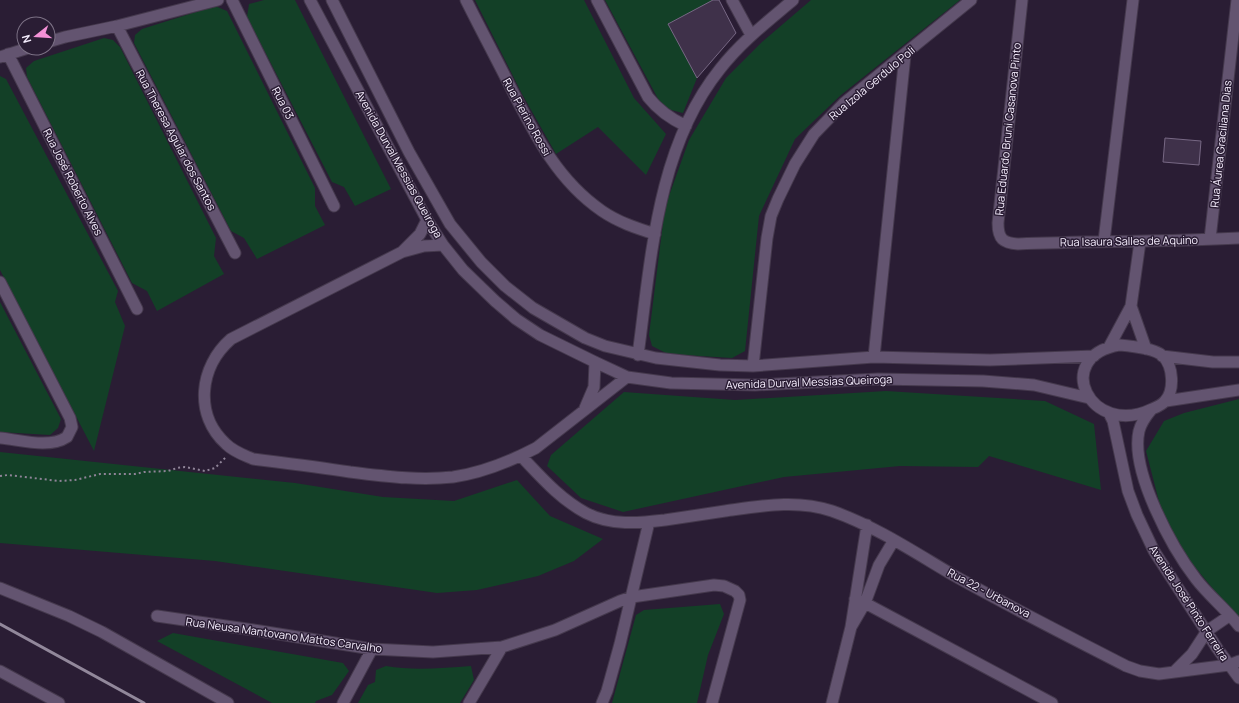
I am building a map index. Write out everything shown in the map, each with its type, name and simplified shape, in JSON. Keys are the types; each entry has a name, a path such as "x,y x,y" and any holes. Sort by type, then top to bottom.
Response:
{"street":[{"path":"56,40 117,26 218,0"},
{"name":"Rua 03","path":"232,0 334,206"},
{"name":"Avenida Durval Messias Queiroga","path":"310,0 427,220 443,245 463,270 495,301 516,319 540,335 627,376 671,383 755,385 878,379 983,381 1034,384 1089,398"},
{"name":"Avenida Durval Messias Queiroga","path":"332,0 428,186 450,224 481,262 505,286 532,308 585,338 605,346 638,355 675,361 720,365 753,366 874,357 990,360 1094,356"},
{"name":"Rua Pierino Rossi","path":"466,0 534,132 549,157 566,179 586,198 614,219 654,234"},
{"path":"597,0 648,98 657,109 673,120 686,126"},
{"path":"732,0 751,36"},
{"path":"638,355 654,234 666,182 686,126 711,80 728,59 751,36 793,0"},
{"name":"Rua Izola Gerdulo Poli","path":"753,366 766,238 772,216 785,182 803,149 824,123 844,103 971,0"},
{"name":"Rua Eduardo Bruni Casanova Pinto","path":"1018,244 1003,241 999,235 998,223 1022,0"},
{"path":"1104,241 1133,0"},
{"name":"Rua Áurea Graciliana Dias","path":"1210,239 1237,0"},
{"name":"Rua Theresa Aguiar dos Santos","path":"117,26 235,253"},
{"path":"4,55 16,52"},
{"name":"Rua José Roberto Alves","path":"4,55 137,309"},
{"path":"874,357 905,55"},
{"path":"402,252 420,234 427,220"},
{"name":"Rua Isaura Salles de Aquino","path":"1018,244 1104,241 1140,242 1239,238"},
{"path":"1108,347 1131,306 1140,242"},
{"path":"443,245 424,246 402,252 231,339 218,352 208,372 203,394 210,420 217,434 232,449 253,459 395,477 425,479 454,477 472,473 521,456 536,448 627,376"},
{"path":"0,282 70,418 72,427 70,434 63,440 54,443 0,438"},
{"path":"1131,306 1146,349"},
{"path":"1239,362 1214,362 1162,356 1136,346 1119,345 1100,350 1094,356 1088,363 1084,373 1083,382 1089,398 1097,406 1109,413 1122,416 1151,410 1166,401 1239,390"},
{"path":"1162,356 1170,369 1172,378 1171,390 1166,401"},
{"path":"584,410 594,387 595,362"},
{"name":"Avenida José Pinto Ferreira","path":"1151,410 1143,421 1139,430 1138,439 1140,460 1149,493 1174,546 1184,562 1208,593 1239,626"},
{"name":"Avenida José Pinto Ferreira","path":"1109,413 1115,430 1126,482 1137,515 1160,561 1207,631 1234,663 1239,678"},
{"name":"Rua 22 - Urbanova","path":"521,456 564,499 588,514 607,520 631,523 649,522 767,505 806,505 832,511 867,526 955,576 1126,666 1153,674 1234,663"},
{"path":"602,703 607,691 632,597 649,522"},
{"path":"860,601 867,526"},
{"path":"832,703 860,601 894,540"},
{"name":"Rua Neusa Mantovano Mattos Carvalho","path":"157,616 372,649 433,652 502,647 555,630 632,597 714,585 724,586 735,591 739,595 740,607 712,703"},
{"path":"0,588 69,616 102,632 228,703"},
{"path":"860,601 1052,703"},
{"path":"1174,672 1192,654 1207,631 1230,616"},
{"path":"469,703 502,647"},
{"path":"343,703 372,649"},
{"path":"0,672 59,703"}],"path":[{"path":"0,476 8,475 59,481 75,480 100,474 135,474 168,471 185,467 205,471 215,468 232,449"}],"green space":[{"path":"264,0 295,0 391,189 355,206 344,187 332,182 247,17 249,4"},
{"path":"475,0 584,0 634,98 666,134 646,175 598,127 556,154 522,94"},
{"path":"605,0 713,0 697,78 683,113 663,108"},
{"path":"811,0 960,0 841,95 795,139 759,216 745,351 732,358 668,354 652,346 649,335 665,207 689,140 726,78 762,42"},
{"path":"215,6 227,11 315,188 315,206 325,225 257,259 244,238 231,231 134,43 135,35 142,29"},
{"path":"104,38 113,40 120,47 216,238 214,256 224,274 157,311 147,291 132,283 27,77 26,68 34,61 49,56 56,56 56,54"},
{"path":"0,76 6,79 118,291 115,302 125,326 94,451 0,270"},
{"path":"0,302 61,419 58,428 50,435 0,432"},
{"path":"886,391 1045,401 1094,424 1101,490 989,456 978,467 900,466 784,477 623,512 581,498 547,466 551,455 624,392 735,400"},
{"path":"1239,399 1239,620 1174,542 1163,517 1146,451 1164,421 1184,413"},
{"path":"0,452 295,483 383,497 454,501 517,480 550,516 603,539 574,561 538,576 477,590 437,593 215,561 0,543"},
{"path":"720,604 724,614 708,655 697,703 612,703 636,615 644,610"},
{"path":"173,633 343,663 349,671 332,695 316,701 315,703 272,703 157,641"},
{"path":"386,666 417,669 471,666 474,680 460,703 358,703 368,685 375,682 376,670"}],"building":[{"path":"713,0 719,0 736,33 697,78 668,24"},
{"path":"1165,138 1201,141 1199,165 1163,162"}],"railway":[{"path":"0,624 144,703"}]}
